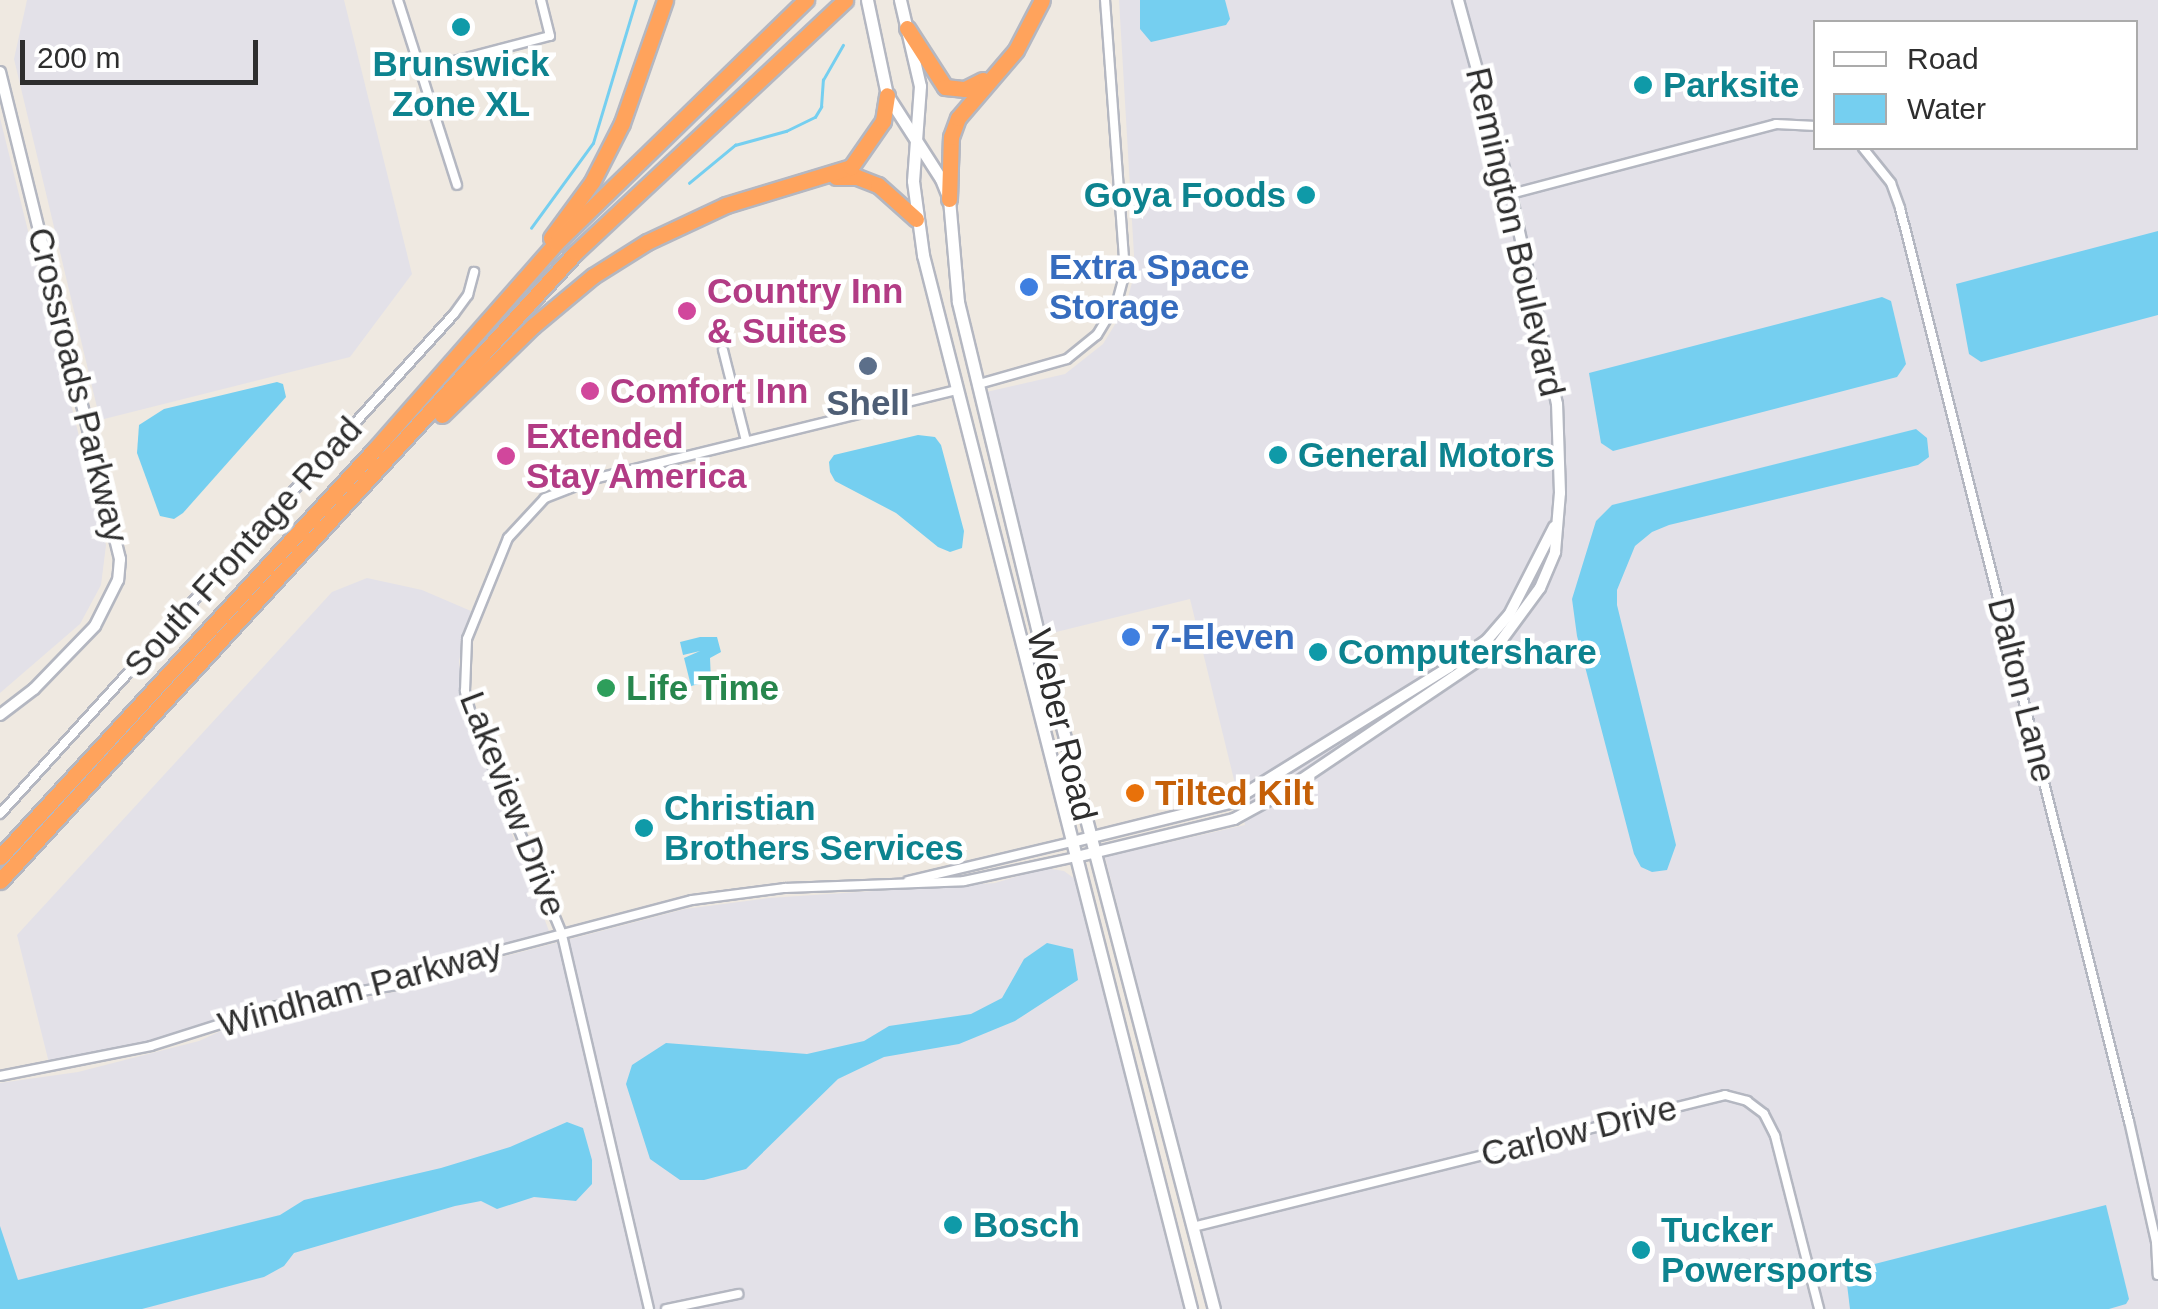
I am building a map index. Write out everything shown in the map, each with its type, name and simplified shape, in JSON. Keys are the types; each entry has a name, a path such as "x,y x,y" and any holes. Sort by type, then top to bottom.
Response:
{"highway":[{"path":"375,449 526,270 592,182 642,74 665,0"},
{"path":"0,857 375,449 556,244 806,0"},
{"path":"0,882 414,434 575,253 845,0"},
{"path":"949,199 955,127 971,100 1016,50 1042,0"},
{"path":"907,28 944,87 965,89 999,68"},
{"path":"414,434 444,414 534,326 594,276 647,242 726,205 832,176 864,155 883,121 887,96"},
{"path":"832,176 868,180 897,197 916,219"}],"main road":[{"name":"Weber Road","path":"867,0 887,96 949,199 958,302 1090,838 1214,1309"},
{"name":"Weber Road","path":"900,0 920,86 913,182 916,219 1190,1309"}],"street":[{"path":"398,0 457,184"},
{"path":"420,70 550,36 542,0"},
{"path":"980,384 1067,359 1097,335 1117,302 1124,272 1106,0"},
{"name":"Remington Boulevard","path":"1076,857 1234,819 1280,794 1495,649 1540,588 1554,552 1560,493 1558,404 1510,194 1458,0"},
{"name":"Crossroads Parkway","path":"0,72 120,559 118,580 95,626 34,690 0,715"},
{"path":"1510,194 1776,124 1813,126"},
{"name":"Dalton Lane","path":"1865,150 1891,183 1901,211 2157,1244 2158,1275"},
{"name":"South Frontage Road","path":"0,814 444,325 468,294 474,272"},
{"path":"723,350 746,442"},
{"name":"Lakeview Drive","path":"650,1309 562,934 471,714 464,666 475,617 508,538 545,498 594,479 956,390"},
{"name":"Remington Boulevard","path":"1072,842 1230,803 1449,667 1487,640 1508,615 1554,526"},
{"path":"899,884 1072,842"},
{"name":"Windham Parkway","path":"0,1076 151,1046 277,1006 402,984 494,952 726,895 964,881 1076,857"},
{"name":"Carlow Drive","path":"1193,1226 1725,1096 1747,1101 1764,1114 1774,1136 1819,1309"},
{"path":"666,1309 738,1294"}],"shaded area":[{"path":"27,0 344,0 412,274 350,357 100,420 14,59"},
{"path":"1119,0 2158,0 2158,1309 1220,1309 1105,857 1245,825 1190,599 1044,635 982,393 1065,374 1103,344 1125,308 1135,272"},
{"path":"0,118 106,545 101,585 80,624 0,693"},
{"path":"367,578 422,590 471,611 459,661 465,711 549,931 363,987 267,1001 160,1039 49,1063 17,935 332,592"},
{"path":"1046,868 1064,871 1079,882 1190,1309 0,1309 0,1083 78,1072 199,1041 238,1023 420,987 498,958 685,909 769,898 995,883"}],"water":[{"path":"1140,0 1225,0 1230,19 1226,25 1151,42 1140,29"},
{"path":"2158,231 2158,315 1981,362 1969,354 1956,284"},
{"path":"1882,297 1891,301 1906,364 1897,377 1613,451 1601,443 1589,373"},
{"path":"277,382 283,384 286,397 183,513 174,519 160,516 137,453 139,425 164,409"},
{"path":"1916,429 1927,438 1929,457 1918,465 1669,525 1635,546 1617,590 1617,605 1676,845 1667,870 1652,872 1641,867 1634,854 1577,636 1572,599 1596,521 1612,505"},
{"path":"918,435 935,437 941,445 964,531 962,548 950,552 896,513 835,481 830,472 829,462 834,455"},
{"path":"717,637 721,652 710,658 711,681 691,686 684,658 700,651 683,655 680,642"},
{"path":"1047,943 1073,949 1078,980 1015,1021 959,1044 884,1057 838,1079 746,1169 704,1180 680,1180 650,1159 626,1084 632,1065 666,1043 807,1054 864,1041 889,1026 971,1014 1002,998 1024,959"},
{"path":"567,1122 583,1128 592,1160 592,1184 576,1201 534,1197 497,1209 481,1201 455,1206 294,1253 284,1266 264,1277 142,1309 0,1309 0,1226 18,1280 280,1215 304,1200 441,1168 510,1147"},
{"path":"2106,1205 2129,1299 2126,1304 2109,1309 1850,1309 1846,1276 1855,1269"}],"waterway":[{"path":"531,228 593,143 636,0"},
{"path":"689,183 735,145 786,131 815,117 821,107 823,80 843,45"}],"place":[{"name":"Brunswick Zone XL","path":"461,27"},
{"name":"Parksite","path":"1643,85"},
{"name":"Goya Foods","path":"1306,195"},
{"name":"Extra Space Storage","path":"1029,287"},
{"name":"Country Inn & Suites","path":"687,311"},
{"name":"Shell","path":"868,366"},
{"name":"Comfort Inn","path":"590,391"},
{"name":"General Motors","path":"1278,455"},
{"name":"Extended Stay America","path":"506,456"},
{"name":"7-Eleven","path":"1131,637"},
{"name":"Computershare","path":"1318,652"},
{"name":"Life Time","path":"606,688"},
{"name":"Tilted Kilt","path":"1135,793"},
{"name":"Christian Brothers Services","path":"644,828"},
{"name":"Bosch","path":"953,1225"},
{"name":"Tucker Powersports","path":"1641,1250"}]}
